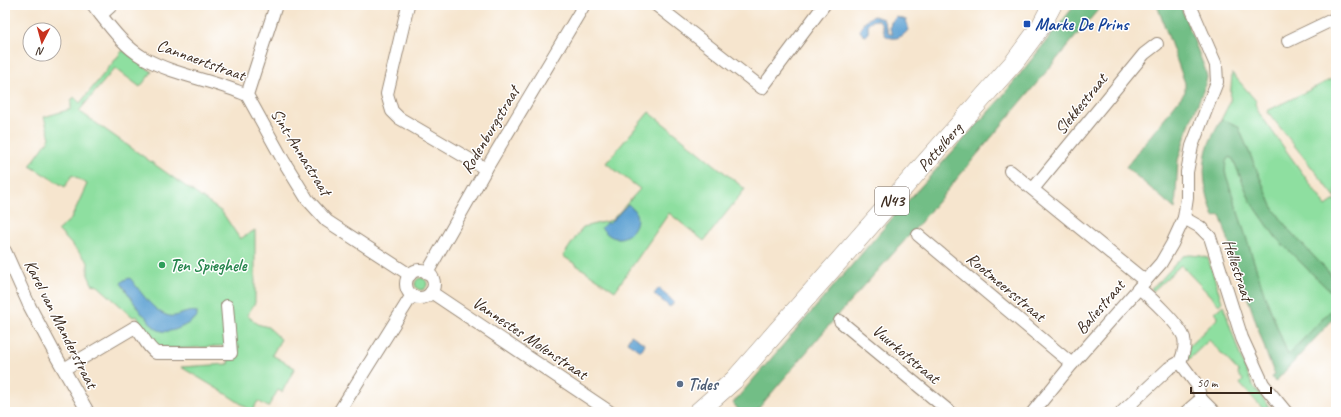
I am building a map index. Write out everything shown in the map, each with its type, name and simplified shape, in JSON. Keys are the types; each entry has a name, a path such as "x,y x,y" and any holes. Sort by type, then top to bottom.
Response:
{"main road":[{"name":"Pottelberg","path":"712,412 734,380 1015,61 1049,12 1059,5"},
{"name":"Pottelberg","path":"698,412 734,380"}],"street":[{"name":"Cannaertstraat","path":"93,5 122,41 143,57 166,68 232,88 247,95"},
{"path":"101,15 112,5"},
{"path":"247,95 276,5"},
{"path":"408,5 387,94 392,111 399,118 486,169"},
{"name":"Rodenburgstraat","path":"427,273 486,169 584,5"},
{"path":"656,5 762,88 824,5"},
{"path":"1184,218 1187,198 1187,172 1192,146 1217,82 1216,66 1190,5"},
{"path":"1288,41 1336,18"},
{"name":"Slekkestraat","path":"1033,189 1144,54 1157,44"},
{"name":"Sint-Annastraat","path":"247,95 283,160 307,199 327,221 410,275"},
{"path":"1010,171 1033,189 1142,285 1181,332 1185,342 1180,362 1169,368 1122,412"},
{"name":"Baliestraat","path":"1033,412 1072,364 1161,263 1184,218"},
{"name":"Hellestraat","path":"1184,218 1200,226 1210,237 1242,338 1263,384 1286,412"},
{"name":"Rootmeersstraat","path":"918,235 1072,364"},
{"name":"Karel van Manderstraat","path":"5,251 30,307 88,412"},
{"path":"416,271 427,273 432,278 434,284 431,292 420,298 412,295 406,286 406,281 410,275 416,271"},
{"name":"Vannestes Molenstraat","path":"431,292 610,412"},
{"path":"339,412 412,295"},
{"path":"64,370 135,327 149,348 156,353 231,353 227,306"},
{"name":"Vuurkotstraat","path":"840,321 950,412"},
{"path":"1180,362 1197,385 1201,399 1214,412"},
{"path":"1186,412 1201,399"}],"green space":[{"path":"1075,5 1102,5 915,229 832,322 758,409 762,412 740,412 733,403 895,215 1001,98"},
{"path":"1157,5 1180,5 1207,77 1178,160 1175,209 1126,167 1185,92 1185,83"},
{"name":"Ten Spieghele","path":"123,50 152,72 140,87 115,68 79,111 222,212 240,239 255,230 255,303 247,315 257,324 268,327 281,339 272,355 295,368 282,392 278,390 268,407 258,401 252,411 181,367 229,364 228,356 232,345 168,348 155,345 147,335 137,316 133,317 98,286 92,284 88,275 88,262 58,230 71,219 87,184 72,175 65,187 30,166 50,138 44,117 71,109 71,101 74,97 80,103"},
{"path":"1232,73 1256,101 1257,110 1326,206 1336,199 1336,280 1288,229 1272,206 1238,126 1221,120 1230,102"},
{"path":"1336,77 1336,198 1267,111"},
{"path":"649,112 745,189 704,241 669,213 615,291 563,256 583,227 612,220 640,189 606,163"},
{"path":"1221,120 1238,126 1272,206 1288,229 1336,280 1336,297 1277,239 1250,200 1233,159 1229,157 1226,161 1225,172 1265,296 1288,355 1336,305 1336,316 1275,382 1272,377 1275,375 1220,215 1214,217 1207,194 1204,179 1206,154 1210,141"},
{"path":"1229,157 1233,159 1250,200 1277,239 1336,297 1336,305 1288,355 1265,296 1225,172 1226,161"},
{"path":"1190,255 1208,258 1222,302 1219,305 1181,265 1153,291 1151,288 1159,282 1183,256"},
{"path":"419,278 423,278 427,284 423,290 419,290 415,286 415,282"},
{"path":"1223,305 1244,367 1252,384 1273,412 1266,412 1240,384 1243,380 1238,374 1239,372 1209,340 1187,361 1189,346 1218,318 1215,312"}],"water":[{"path":"874,16 883,19 889,34 893,34 890,29 891,22 897,17 906,20 908,30 900,37 891,38 885,35 880,22 878,20 874,20 868,24 868,34 866,36 863,35 860,31 863,24"},
{"path":"628,204 636,214 637,218 635,227 626,236 615,238 601,228 607,222 609,224"},
{"path":"130,278 150,303 162,313 168,316 175,316 186,312 197,312 197,317 176,330 159,330 154,327 141,313 121,283"},
{"path":"659,288 674,302 670,307 654,294"},
{"path":"631,335 645,344 641,351 627,342"}],"place":[{"name":"Marke De Prins","path":"1027,24"},
{"name":"Ten Spieghele","path":"162,265"},
{"name":"Tides","path":"680,384"}]}
